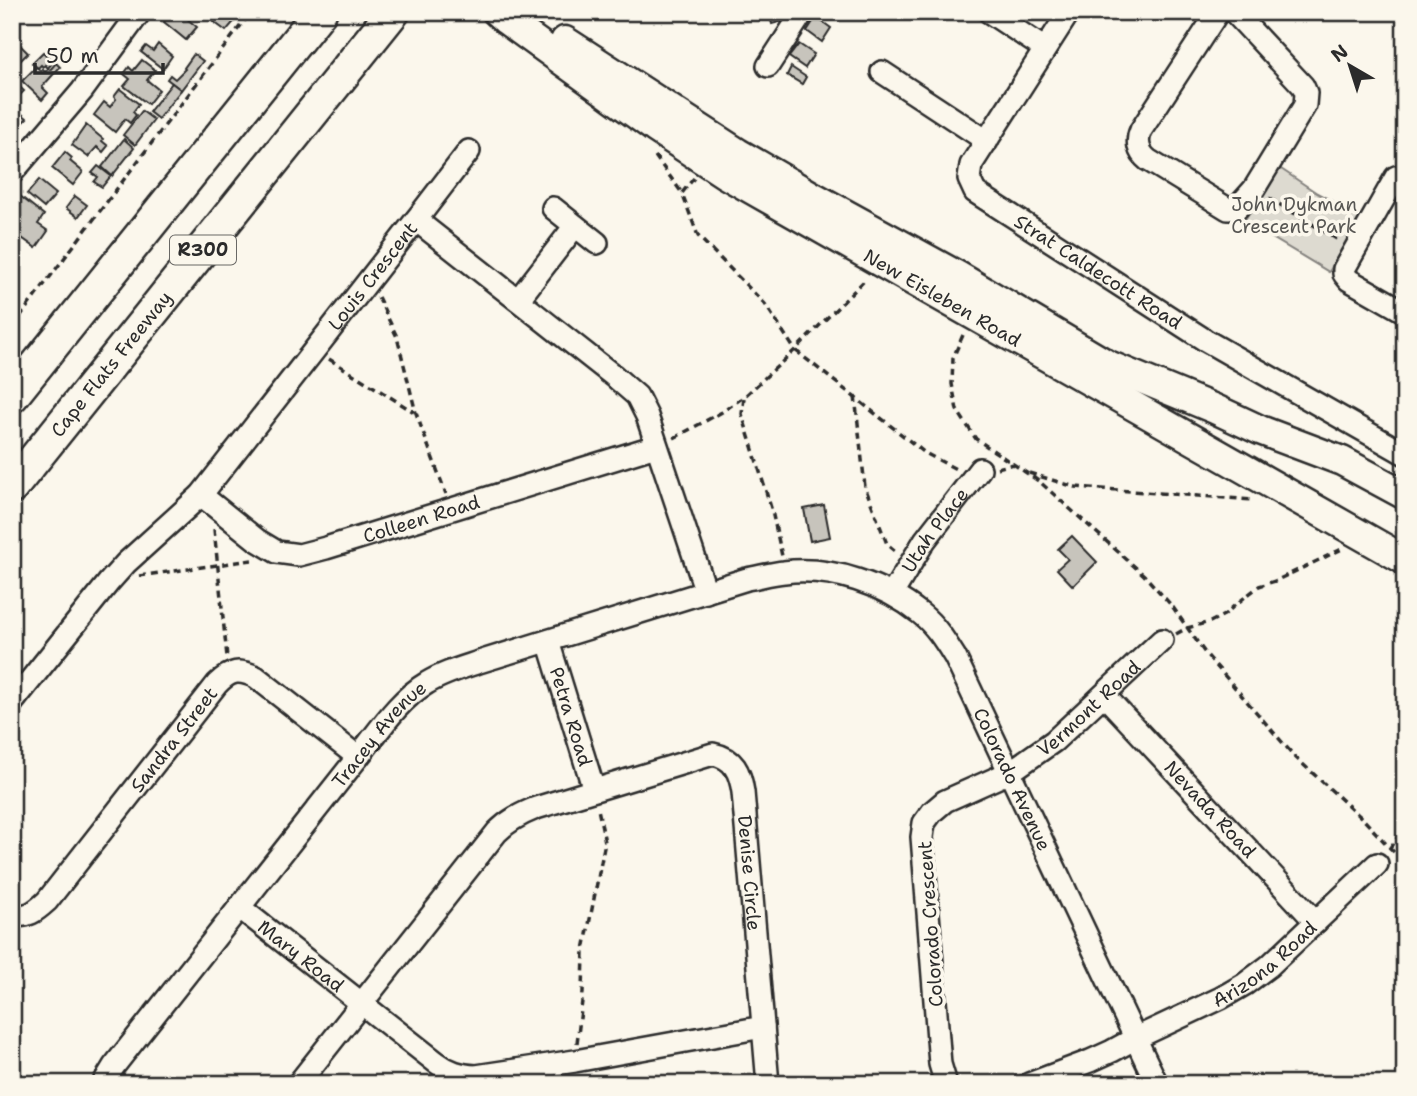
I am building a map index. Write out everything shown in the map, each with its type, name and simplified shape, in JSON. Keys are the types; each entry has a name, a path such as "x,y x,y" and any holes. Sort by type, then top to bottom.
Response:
{"highway":[{"name":"R300","path":"12,396 320,12"},
{"name":"Cape Flats Freeway","path":"12,487 393,12"}],"main road":[{"name":"New Eisleben Road","path":"498,12 655,128 725,174 1405,559"},
{"name":"New Eisleben Road","path":"521,12 738,153 958,276 1108,365 1260,430 1342,461 1405,495"}],"street":[{"path":"12,173 82,91 140,12"},
{"path":"768,65 803,12"},
{"path":"989,12 1045,49"},
{"name":"Strat Caldecott Road","path":"1069,12 971,165 969,179 975,192 1205,340 1405,454"},
{"path":"1218,12 1138,135 1138,146 1148,160 1228,209 1237,208 1254,189 1305,105 1306,93 1303,86 1234,12"},
{"path":"882,72 987,141"},
{"path":"416,220 469,151"},
{"path":"1405,174 1396,177 1344,269 1349,280 1405,312"},
{"path":"553,208 597,243"},
{"name":"Louis Crescent","path":"12,704 126,563 201,495 416,220 637,396 647,416 706,592"},
{"path":"518,300 575,226"},
{"name":"Colleen Road","path":"201,495 276,552 299,555 656,446"},
{"name":"Utah Place","path":"892,594 925,540 977,474"},
{"name":"Tracey Avenue","path":"103,1084 114,1066 239,907 409,696 444,674 747,579 786,571"},
{"name":"Colorado Avenue","path":"786,571 836,574 862,581 892,594 922,615 940,634 956,657 1157,1084"},
{"name":"Vermont Road","path":"1010,772 1054,741 1162,640"},
{"name":"Petra Road","path":"548,641 594,790"},
{"name":"Sandra Street","path":"12,914 20,917 34,913 47,901 225,676 234,672 245,672 256,677 358,757"},
{"name":"Nevada Road","path":"1104,695 1316,922"},
{"name":"Denise Circle","path":"298,1084 506,823 536,808 713,754 730,761 737,768 741,779 763,1027"},
{"name":"Colorado Crescent","path":"946,1084 940,1064 922,837 924,823 945,801 1010,772"},
{"name":"Arizona Road","path":"1136,1038 1245,984 1269,966 1377,864"},
{"name":"Mary Road","path":"239,907 362,1004"},
{"path":"362,1004 447,1070 459,1075 476,1076 763,1027 768,1084"},
{"path":"1029,1084 1090,1061 1136,1038"}],"path":[{"path":"12,327 251,12"},
{"path":"654,155 682,194 698,236 765,304 796,350 925,453 977,474"},
{"path":"682,194 700,171"},
{"path":"1254,189 1354,250"},
{"path":"656,446 722,412 745,396 796,350 872,272"},
{"path":"371,276 397,337 416,414 443,483 450,510"},
{"path":"966,326 953,358 952,384 957,410 976,439 1040,482 1144,575 1171,606 1205,653 1295,757 1364,820 1405,864"},
{"path":"314,350 416,414"},
{"path":"745,396 743,414 772,510 786,571"},
{"path":"855,396 866,487 887,544 911,562"},
{"path":"1025,472 1075,487 1261,500"},
{"path":"214,520 226,654"},
{"path":"1162,640 1224,615 1259,586 1351,545"},
{"path":"138,576 253,560"},
{"path":"575,1061 583,993 584,950 606,842 594,790"},
{"path":"1377,864 1405,827"}],"green space":[{"name":"John Dykman Crescent Park","path":"1278,167 1317,193 1361,217 1329,272 1244,221"}],"building":[{"path":"170,12 179,12 197,27 186,40 164,22"},
{"path":"228,12 233,12 238,17 226,31 214,22 220,15 223,18"},
{"path":"784,12 786,20 772,24 769,13"},
{"path":"816,17 831,28 822,42 807,31"},
{"path":"15,40 28,53 13,68 12,43"},
{"path":"158,44 172,56 163,69 141,52 146,46 153,51"},
{"path":"799,44 814,54 805,68 789,57"},
{"path":"43,52 53,62 48,68 41,65 38,68 32,63"},
{"path":"194,54 203,61 181,90 167,79 170,75 175,79"},
{"path":"142,60 155,70 147,80 159,90 148,104 124,86 130,79 124,74 129,67 133,71"},
{"path":"56,63 60,67 42,87 48,93 42,100 22,81 36,67 45,72"},
{"path":"791,67 806,77 802,84 787,75"},
{"path":"13,81 24,91 19,96 12,90"},
{"path":"172,83 181,90 158,119 149,112"},
{"path":"120,89 139,104 130,123 125,119 115,132 94,115 104,102 110,107"},
{"path":"12,106 27,118 15,130 12,128"},
{"path":"142,111 154,120 135,145 123,135"},
{"path":"86,125 108,146 103,152 97,147 88,157 72,145"},
{"path":"124,139 134,148 112,176 102,167"},
{"path":"65,152 72,158 70,161 83,172 73,185 52,168"},
{"path":"98,166 111,176 102,187 94,182 98,177 92,173"},
{"path":"39,180 56,194 44,208 27,194"},
{"path":"20,196 44,215 38,224 48,231 36,248 12,231 12,212 16,208 13,206"},
{"path":"75,196 87,205 78,217 66,208"},
{"path":"12,238 21,245 17,251 12,247"},
{"path":"13,265 20,271 14,278 12,276"},
{"path":"824,505 830,537 810,541 804,509"},
{"path":"1072,536 1097,562 1073,586 1057,569 1068,559 1058,549"}]}
